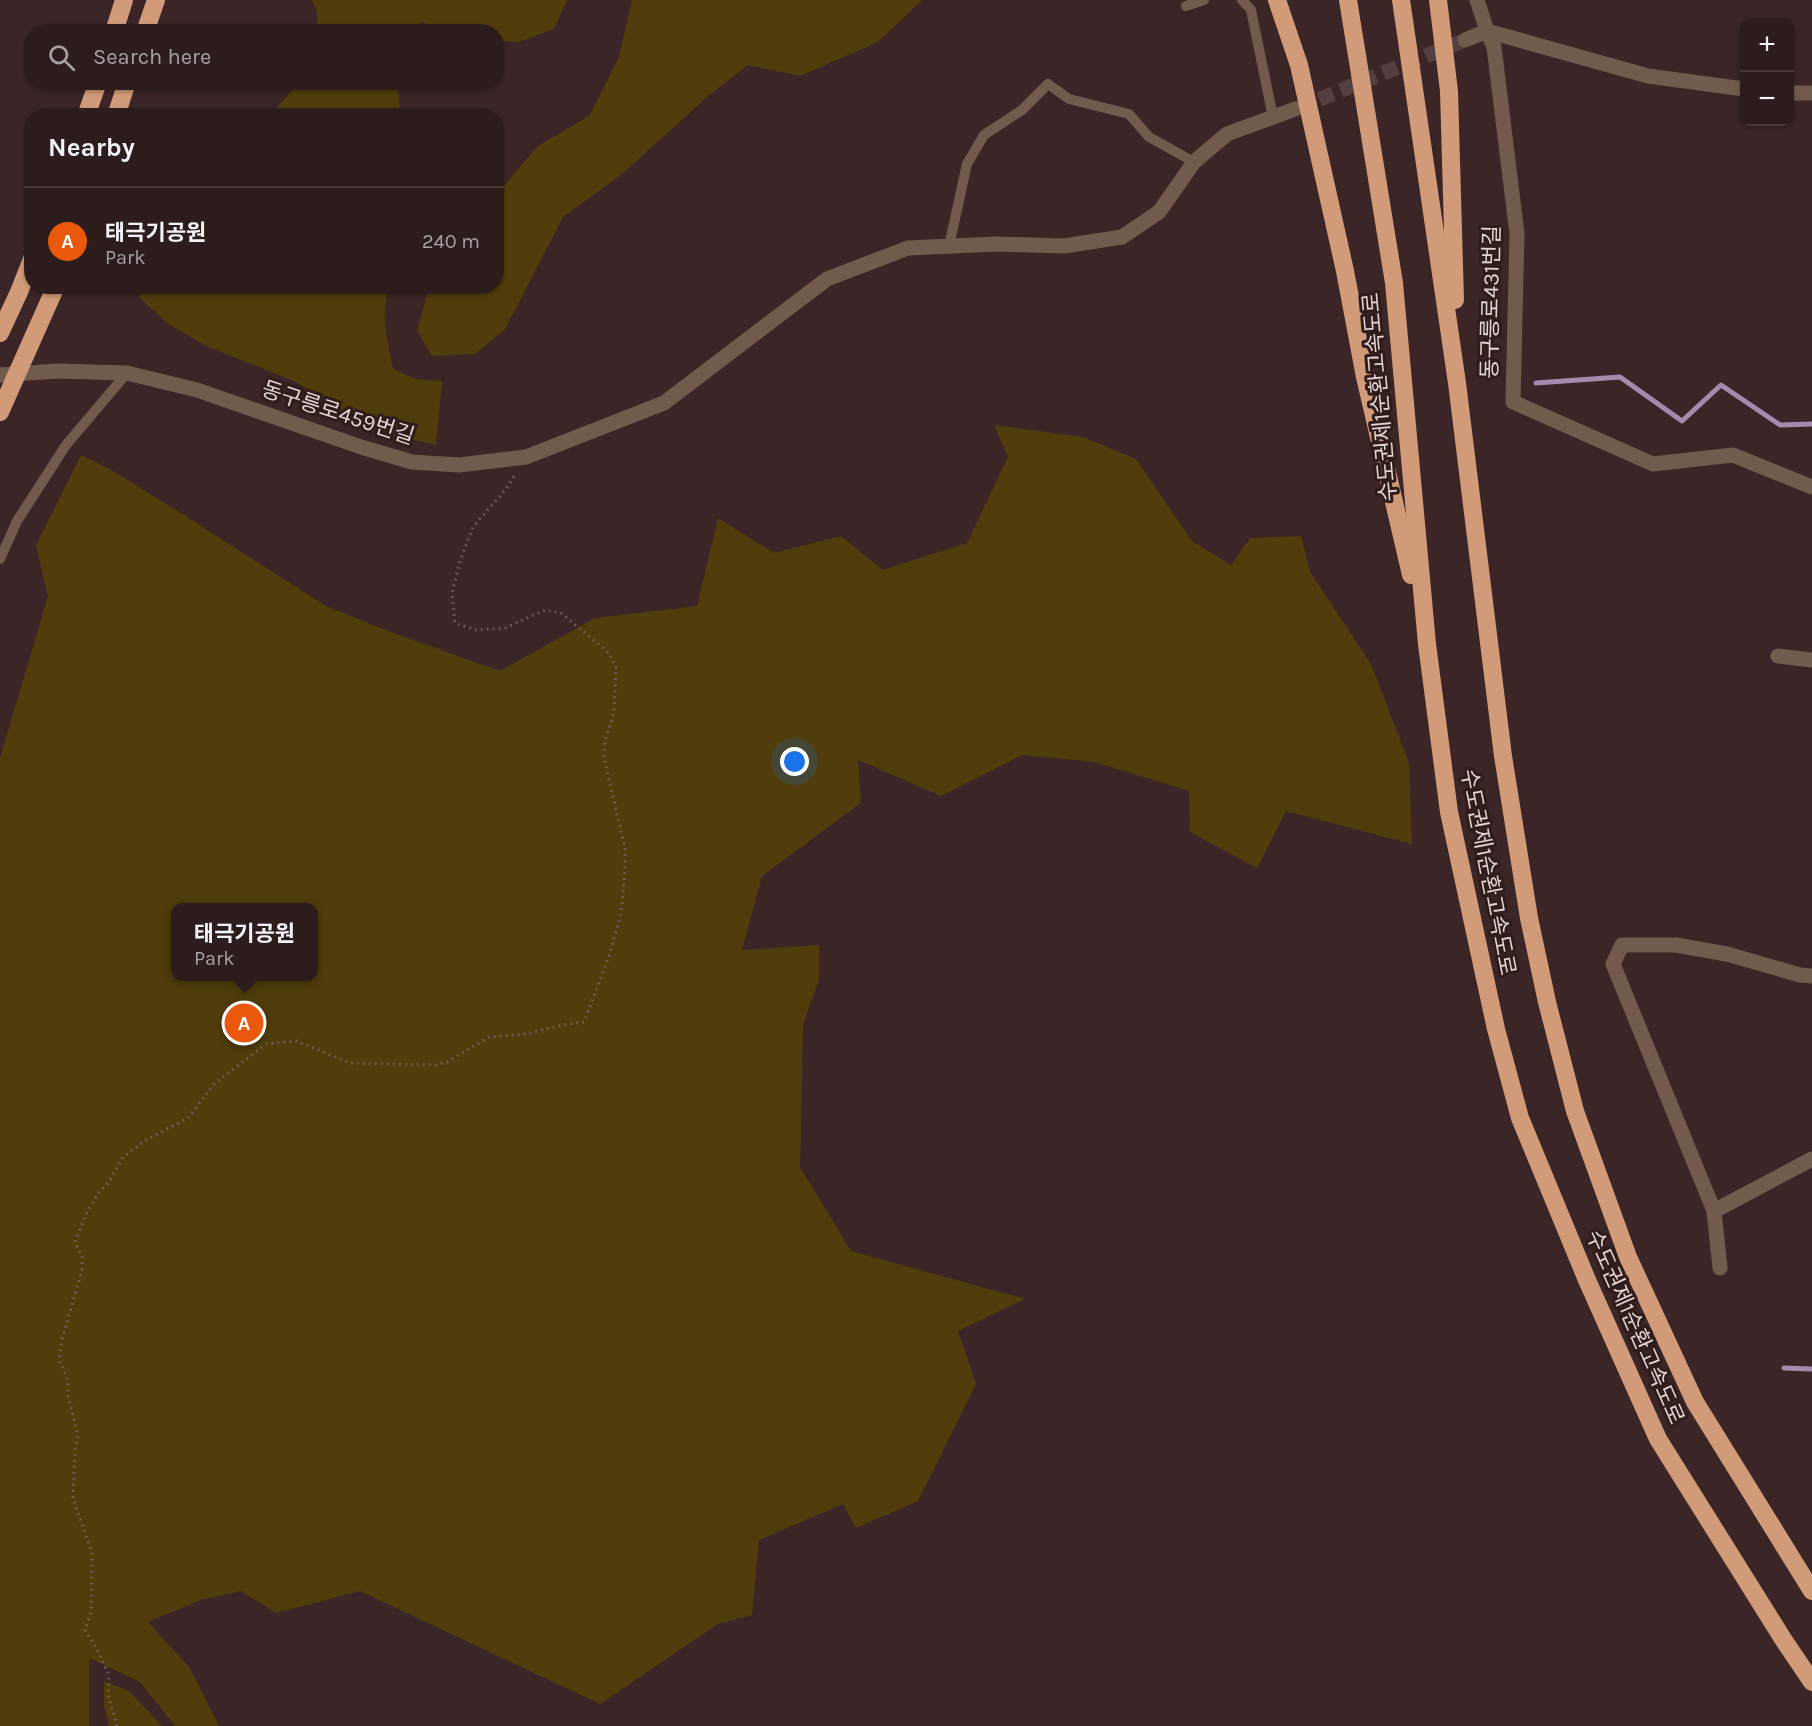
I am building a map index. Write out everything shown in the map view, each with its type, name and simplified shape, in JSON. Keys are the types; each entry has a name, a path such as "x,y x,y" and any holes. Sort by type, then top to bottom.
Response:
{"highway":[{"path":"116,24 124,0"},
{"path":"148,24 156,0"},
{"path":"1277,0 1299,64 1345,271 1365,376 1427,644"},
{"name":"수도권제1순환고속도로","path":"1348,0 1394,283 1427,644 1449,812 1496,1029 1520,1118 1587,1280 1658,1439 1783,1640 1812,1682"},
{"name":"수도권제1순환고속도로","path":"1401,0 1457,382 1503,756 1527,906 1547,1002 1575,1111 1628,1257 1695,1402 1812,1591"},
{"path":"1438,0 1449,91 1457,382"},
{"path":"89,108 95,90"},
{"path":"119,108 124,90"},
{"path":"0,333 24,279"},
{"path":"0,412 52,294"}],"street":[{"path":"1477,0 1487,31"},
{"path":"1465,40 1487,31 1648,76 1740,88"},
{"name":"동구릉로431번길","path":"1487,31 1494,47 1517,234 1513,402 1653,464 1732,455 1812,487"},
{"path":"1794,93 1812,93"},
{"name":"동구릉로459번길","path":"0,375 57,371 127,373 197,390 361,447 412,462 459,465 526,457 664,403 827,279 908,248 996,244 1064,246 1122,237 1159,212 1194,162 1227,134 1295,109"},
{"path":"1778,656 1812,660"},
{"path":"1720,1268 1714,1211 1613,963 1622,945 1676,945 1727,954 1800,975 1812,976"},
{"path":"1714,1211 1812,1160"}],"lane":[{"path":"1186,6 1204,0"},
{"path":"1242,0 1251,10 1273,117"},
{"path":"949,246 967,164 984,135 1022,110 1048,84 1069,99 1129,114 1149,136 1194,162"},
{"path":"0,559 17,521 66,446 127,373"}],"path":[{"path":"117,1726 108,1695 109,1675 85,1630 91,1612 92,1553 73,1498 78,1435 68,1396 68,1381 59,1359 62,1339 82,1270 82,1257 75,1242 87,1212 99,1192 109,1182 123,1157 146,1140 188,1118 215,1083 266,1044 296,1041 350,1063 436,1065 447,1062 489,1037 526,1034 584,1022 609,956 621,914 625,872 625,848 604,758 605,740 614,713 616,665 607,651 561,613 545,610 505,628 475,630 456,623 452,593 460,561 473,527 506,489 526,457"}],"shaded area":[{"path":"312,0 567,0 554,29 519,42 504,41 504,24 426,24 422,22 419,24 318,24 317,11"},
{"path":"632,0 922,0 878,42 800,76 748,65 707,97 621,175 563,217 505,329 475,354 432,356 417,331 427,294 504,294 504,186 538,146 589,116 619,57"},
{"path":"293,90 398,90 400,108 276,108"},
{"path":"141,294 388,294 385,317 393,369 415,379 442,381 436,445 382,433 294,381 206,346 167,323 139,297"},
{"path":"994,425 1083,437 1136,459 1192,541 1231,565 1250,538 1301,536 1310,572 1371,664 1409,763 1412,844 1286,811 1257,868 1190,832 1189,791 1095,762 1022,755 941,796 858,760 861,803 762,876 742,950 819,945 819,979 803,1025 800,1167 851,1251 1025,1299 958,1331 976,1384 918,1501 856,1528 843,1504 759,1540 752,1615 718,1624 600,1704 360,1591 276,1613 241,1591 201,1600 148,1622 190,1668 219,1726 175,1726 140,1682 89,1658 89,1726 0,1726 0,758 48,596 36,546 81,455 111,470 173,508 326,606 500,671 595,618 697,606 718,518 774,553 841,536 883,570 967,543 1008,457"},
{"path":"104,1681 129,1691 162,1726 109,1726 104,1706"}],"waterway":[{"path":"1536,383 1620,377 1682,421 1721,385 1780,425 1812,424"},
{"path":"1784,1368 1812,1369"}],"tunnel":[{"path":"1298,108 1465,40"}],"place":[{"name":"태극기공원","path":"244,1023"}]}
